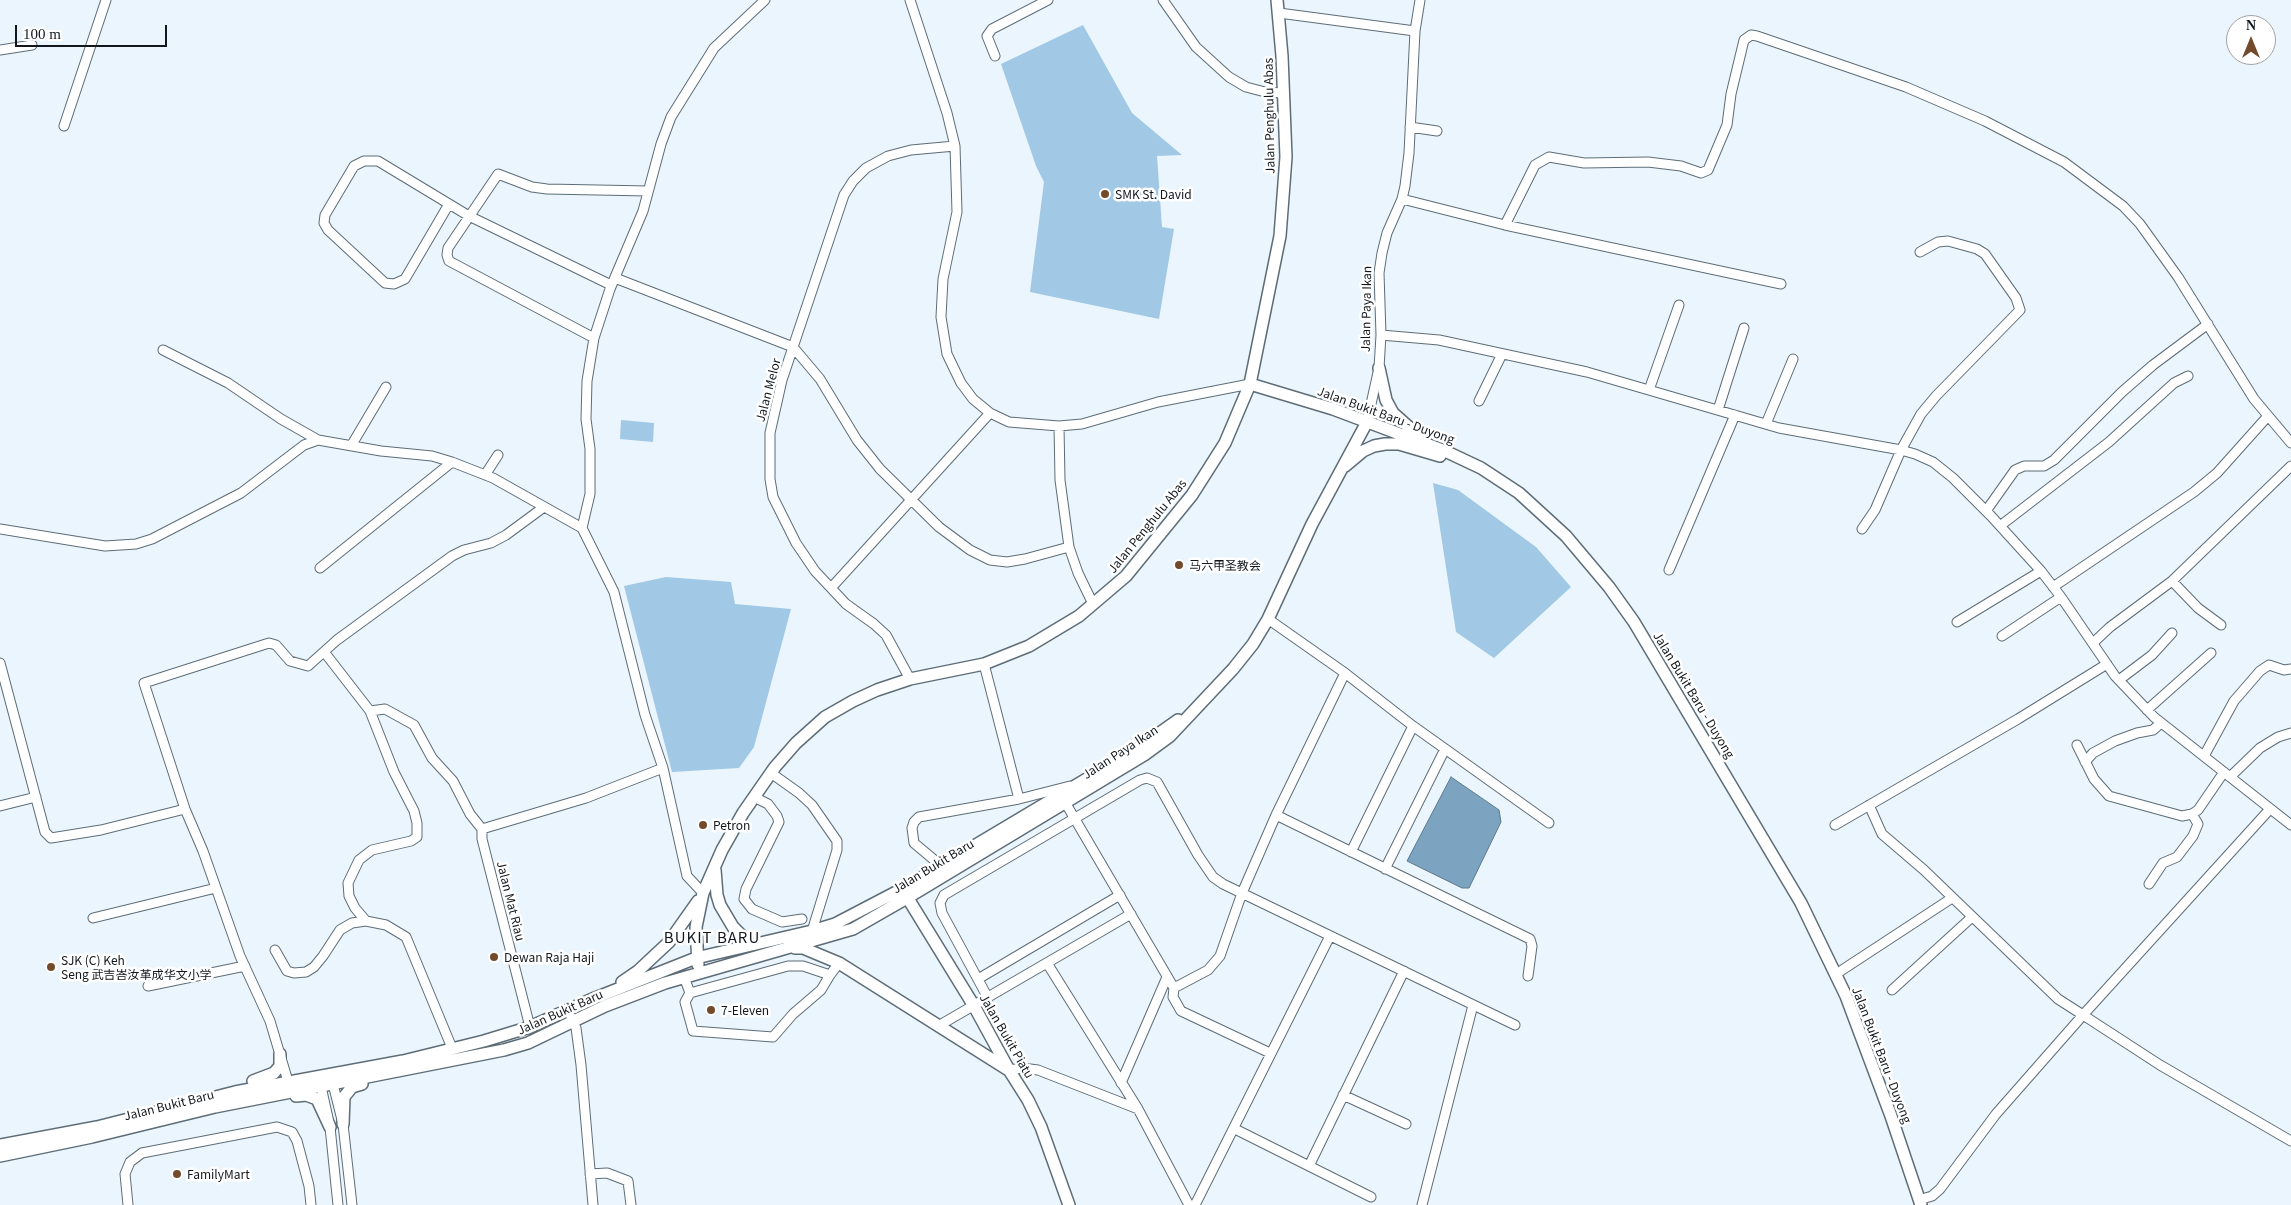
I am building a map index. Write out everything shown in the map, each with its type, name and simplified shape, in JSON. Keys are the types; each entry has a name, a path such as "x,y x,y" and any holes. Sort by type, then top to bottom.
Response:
{"main road":[{"name":"Jalan Penghulu Abas","path":"700,971 696,958 696,927 703,893 714,868 754,797 796,743 825,718 877,690 910,679 984,664 1029,646 1079,616 1126,576 1192,494 1225,443 1250,384 1280,236 1286,157 1277,0"},
{"path":"1379,368 1386,400 1393,413 1429,445"},
{"name":"Jalan Bukit Baru - Duyong","path":"1250,384 1333,409 1429,445 1481,468 1519,493 1566,536 1609,587 1634,622 1776,859 1836,974 1891,1116 1920,1202"},
{"name":"Jalan Paya Ikan","path":"1063,799 1144,755 1170,736 1238,663 1268,619 1337,475 1367,422"},
{"path":"1337,475 1363,451 1385,444 1399,444 1481,468"},
{"name":"Jalan Paya Ikan","path":"1063,799 1076,785 1137,750 1207,698"},
{"name":"Jalan Bukit Baru","path":"0,1145 97,1127 156,1111 325,1080 471,1057 528,1043 605,1006 700,971 853,929 945,869 1063,799"},
{"path":"714,868 720,905 733,927 751,945"},
{"path":"595,998 638,971 660,952 680,928 703,893"},
{"name":"Jalan Bukit Baru","path":"325,1080 452,1048 484,1042 530,1027 595,998 696,958 812,932 905,894"},
{"name":"Jalan Bukit Piatu","path":"905,894 974,1006 1009,1070 1028,1100 1041,1127 1070,1205"},
{"path":"790,947 803,948 839,963 1009,1070"},
{"path":"156,1111 189,1096 265,1079 274,1074 280,1066 280,1054"},
{"path":"343,1124 344,1097 352,1087 421,1072 471,1057"},
{"name":"Jalan Bukit Baru","path":"0,1156 180,1118 290,1087"},
{"path":"180,1118 306,1095 317,1099 330,1127"}],"street":[{"path":"64,126 106,0"},
{"path":"582,528 590,494 590,449 586,419 587,381 594,338 613,281 643,211 671,117 714,48 766,0"},
{"path":"910,0 947,113 955,146 957,212 943,279 941,297 943,336 947,354 961,383 973,399 990,413 1009,422 1059,426 1082,424 1158,402 1250,384"},
{"path":"995,56 987,36 992,29 1034,3 1048,0"},
{"path":"1163,0 1196,47 1229,78 1246,87 1265,92 1283,93"},
{"name":"Jalan Paya Ikan","path":"1367,422 1379,368 1381,335 1379,273 1382,253 1387,233 1402,199 1410,127 1415,31 1420,0"},
{"path":"1279,13 1415,31"},
{"path":"1505,225 1534,165 1549,157 1584,163 1617,160 1648,162 1681,166 1701,173 1708,170 1727,124 1731,94 1744,40 1751,35 1757,36 1906,87 1985,121 2064,162 2123,206 2140,224 2178,278 2254,399 2291,443"},
{"path":"0,50 32,45"},
{"path":"1410,127 1437,131"},
{"name":"Jalan Melor","path":"910,679 886,635 846,604 815,571 792,535 774,497 770,479 770,433 773,414 793,347 844,195 853,180 866,168 888,156 911,150 955,146"},
{"path":"449,204 405,279 394,284 385,282 324,224 325,215 354,166 364,161 378,161 470,216 613,281 793,347 820,380 857,440 880,470 938,527 970,550 990,560 1008,562 1069,547"},
{"path":"594,338 449,260 447,255 448,248 498,174 532,187 547,189 648,191"},
{"path":"1402,199 1505,225 1781,284"},
{"path":"1862,529 1875,510 1901,450 1921,414 1936,396 2020,310 2016,298 1984,254 1977,249 1948,240 1928,246 1920,252"},
{"path":"1649,390 1679,305"},
{"path":"1986,511 2015,470 2024,466 2044,466 2054,460 2122,392 2153,365 2208,324"},
{"path":"1718,410 1744,328"},
{"path":"1381,335 1439,340 1587,372 1766,424 1901,450 1933,462 1986,511 2041,571 2062,597 2119,680 2147,710 2291,825"},
{"path":"163,350 228,383 281,419 318,440 432,456 452,462 485,474 582,528 614,592 646,715 663,768 687,876 703,893"},
{"path":"1479,401 1502,354"},
{"path":"1766,424 1793,359"},
{"path":"2000,526 2110,442 2174,382 2188,376"},
{"path":"351,446 386,387"},
{"path":"831,588 990,413"},
{"path":"1669,570 1735,415"},
{"path":"2053,587 2194,492 2217,473 2268,416"},
{"path":"1059,426 1061,488 1069,547 1078,573 1093,604"},
{"path":"0,529 99,545 136,544 152,539 242,493 304,445 318,440"},
{"path":"485,474 498,455"},
{"path":"320,568 452,462"},
{"path":"2093,643 2110,627 2172,581 2291,466"},
{"path":"290,1087 265,1006 245,966 186,809 144,683 269,643 276,645 290,661 298,665 308,666 325,653 337,640 452,556 464,550 491,543 506,535 544,507"},
{"path":"1957,622 2041,571"},
{"path":"2172,581 2198,608 2222,625"},
{"path":"2002,636 2062,597"},
{"path":"1268,619 1345,674 1412,726 1549,823"},
{"path":"2119,680 2152,655 2172,633"},
{"path":"2147,710 2211,652"},
{"path":"325,653 370,711 394,772 414,811 417,830 417,837 411,841 372,850 359,860 351,873 348,883 349,896 366,921"},
{"path":"0,663 3,690 45,832 51,838 101,830 186,809"},
{"path":"984,664 1019,799"},
{"path":"1835,825 2018,719 2107,664"},
{"path":"2204,756 2234,701 2260,671 2269,664 2284,670 2291,669"},
{"path":"1174,988 1208,970 1215,964 1242,893 1276,815 1345,674"},
{"path":"370,711 385,709 414,725 432,758 453,781 470,814 482,829 586,798 663,768"},
{"path":"2085,762 2093,753 2115,741 2136,733 2153,730 2161,723"},
{"path":"1351,852 1412,726"},
{"path":"2077,744 2094,779 2109,796 2182,816 2192,814 2198,810 2227,775 2260,748 2278,737 2291,733"},
{"path":"1385,868 1444,749"},
{"path":"771,773 812,805 837,841 837,850 812,932"},
{"path":"988,998 942,912 940,903 944,895 1140,780 1152,780 1157,782 1175,810 1198,855 1213,877 1242,893 1515,1025"},
{"path":"945,869 914,843 912,828 914,822 928,815 1019,799 1044,791 1076,785"},
{"path":"0,806 36,797"},
{"path":"754,797 768,804 779,822 746,888 744,899 752,909 782,922 802,919"},
{"path":"1063,799 1174,988 1173,998 1181,1011 1270,1053"},
{"path":"1870,805 1882,834 2058,999 2160,1065 2291,1141"},
{"path":"1920,1202 1940,1190 1996,1114 2270,809"},
{"path":"2149,884 2163,863 2177,857 2193,836 2198,824 2192,814"},
{"path":"1276,815 1530,939 1532,946 1528,976"},
{"name":"Jalan Mat Riau","path":"482,829 482,840 530,1027"},
{"path":"93,918 216,888"},
{"path":"978,979 1120,895"},
{"path":"1836,974 1952,898"},
{"path":"940,1025 1131,914"},
{"path":"1892,990 1972,917"},
{"path":"275,950 287,971 294,974 306,972 319,961 340,930 352,923 366,921 386,925 406,937 452,1048"},
{"path":"1195,1205 1235,1129 1270,1053 1330,936"},
{"path":"830,975 803,966 788,966 690,993 685,1002 693,1031 773,1037 793,1014 821,990 839,963"},
{"path":"1047,963 1138,1109 1189,1205"},
{"path":"148,986 245,966"},
{"path":"1309,1166 1404,971"},
{"path":"684,977 690,993"},
{"path":"1121,1083 1167,977"},
{"path":"1422,1205 1473,1005"},
{"path":"567,1010 574,1022 582,1065 593,1205"},
{"path":"1009,1070 1022,1068 1038,1070 1138,1109"},
{"path":"325,1080 343,1124 352,1205"},
{"path":"325,1080 338,1205"},
{"path":"1343,1095 1406,1124"},
{"path":"128,1205 125,1174 130,1162 142,1154 276,1127 292,1132 297,1141 309,1186 311,1205"},
{"path":"1235,1129 1371,1197"},
{"path":"590,1174 607,1173 628,1181 631,1205"}],"shaded area":[{"path":"1083,25 1132,113 1182,155 1157,156 1162,227 1174,229 1159,319 1030,292 1044,182 1036,166 1001,64"},
{"path":"621,420 654,423 653,442 620,439"},
{"path":"1433,483 1458,490 1536,547 1571,587 1494,658 1456,632"},
{"path":"666,577 731,582 735,604 791,609 754,747 739,768 672,772 624,586"},
{"path":"1451,777 1499,810 1501,822 1469,888 1462,888 1407,861"}],"place":[{"name":"SMK St. David","path":"1105,194"},
{"name":"马六甲圣教会","path":"1179,565"},
{"name":"Petron","path":"703,825"},
{"name":"Dewan Raja Haji","path":"494,957"},
{"name":"SJK (C) Keh Seng 武吉峇汝革成华文小学","path":"51,967"},
{"name":"7-Eleven","path":"711,1010"},
{"name":"FamilyMart","path":"177,1174"}],"district":[{"name":"BUKIT BARU","path":"712,937"}]}
